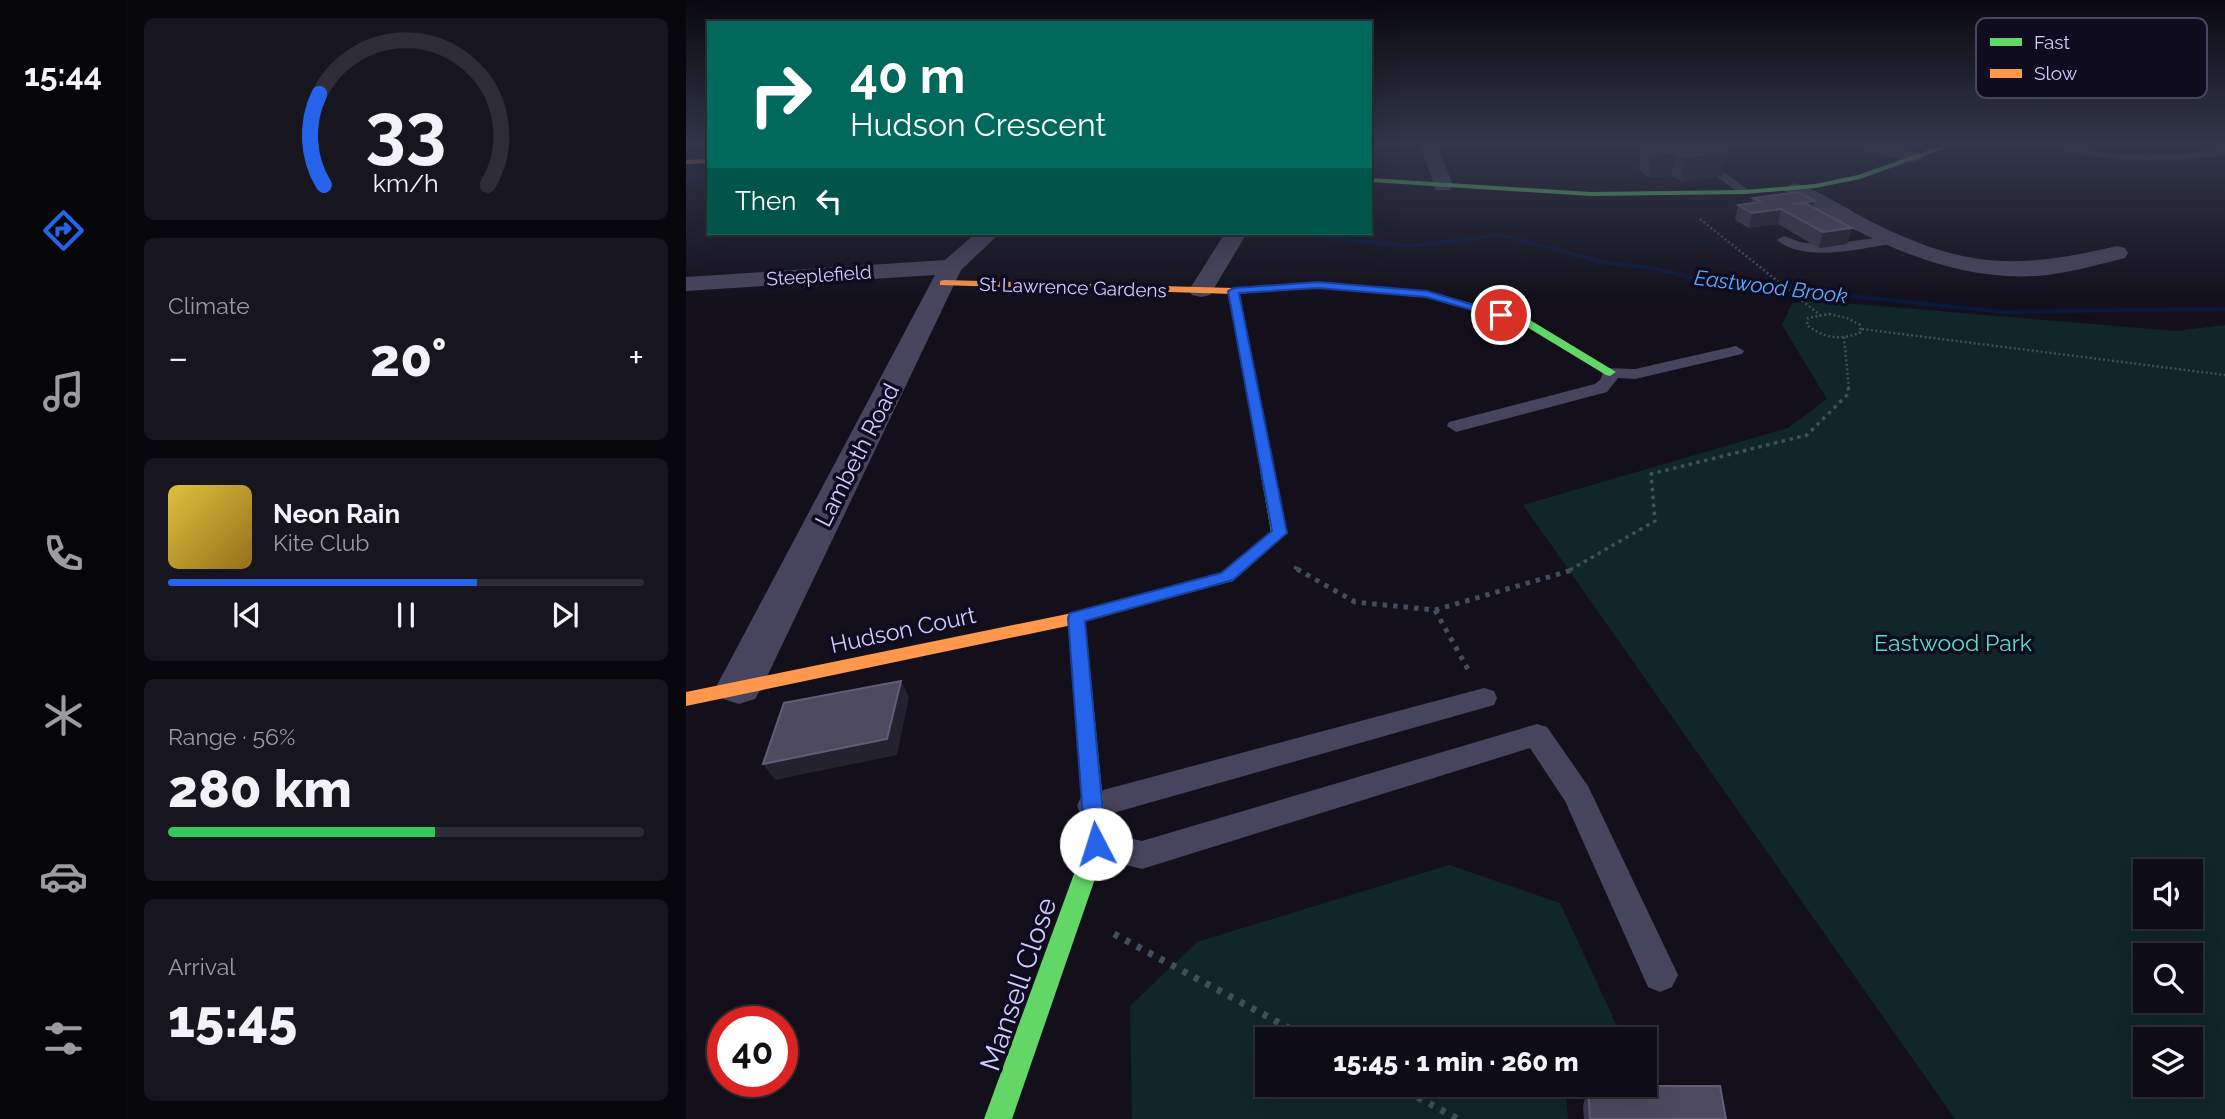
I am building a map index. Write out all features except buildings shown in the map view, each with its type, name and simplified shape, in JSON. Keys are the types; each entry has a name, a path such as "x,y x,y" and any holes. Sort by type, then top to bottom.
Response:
{"street":[{"path":"1809,196 1890,240 1949,262 1997,269 2039,269 2117,253"},
{"name":"Lambeth Road","path":"739,687 948,275 987,235"},
{"path":"1201,290 1235,235"},
{"path":"2086,240 2139,262"},
{"name":"Steeplefield","path":"686,284 948,275"},
{"name":"St Lawrence Gardens","path":"948,275 1201,290 1234,291 1318,285 1427,294 1526,322 1610,372"},
{"name":"Hudson Court","path":"686,699 1076,618 1227,577 1279,533 1234,291"},
{"name":"Mansell Close","path":"998,1119 1096,844 1076,618"}],"lane":[{"path":"1784,240 1813,250 1890,240"},
{"path":"1456,426 1601,388 1609,380 1610,372 1635,374 1737,351"},
{"path":"1092,806 1484,698"},
{"path":"1096,844 1142,855 1537,735 1577,795 1660,975"}],"path":[{"path":"1671,196 1820,315"},
{"path":"1862,329 1857,335 1844,337 1817,333 1807,326 1808,318 1820,315 1847,318 1862,329 2225,375"},
{"path":"1261,548 1355,602 1435,610 1575,569 1655,521 1651,474 1807,435 1849,393 1844,337"},
{"path":"1072,911 1287,1027"},
{"path":"1417,1097 1458,1119"}],"green space":[{"name":"Eastwood Park","path":"1821,301 2175,331 2225,325 2225,1119 1955,1119 1523,505 1788,428 1827,399 1782,325 1792,303"},
{"path":"1449,865 1560,903 1617,1027 1255,1027 1255,1097 1566,1097 1568,1119 1132,1119 1130,1006 1197,942"}],"waterway":[{"name":"Eastwood Brook","path":"1328,235 1327,238 1410,246 1500,235 1603,262 1657,269 1715,284 2002,312 2225,309"}],"traffic: fast":[{"path":"1369,289 1427,294 1526,322 1610,372"},
{"path":"1159,595 1227,577 1279,533 1234,291"},
{"path":"998,1119 1096,844 1077,618"}],"traffic: slow":[{"path":"944,283 1234,291 1318,285 1369,289"},
{"path":"686,699 1077,618 1159,595"}],"route":[{"path":"1096,844 1076,618 1227,577 1279,533 1234,291 1318,285 1427,294 1501,315"}]}
